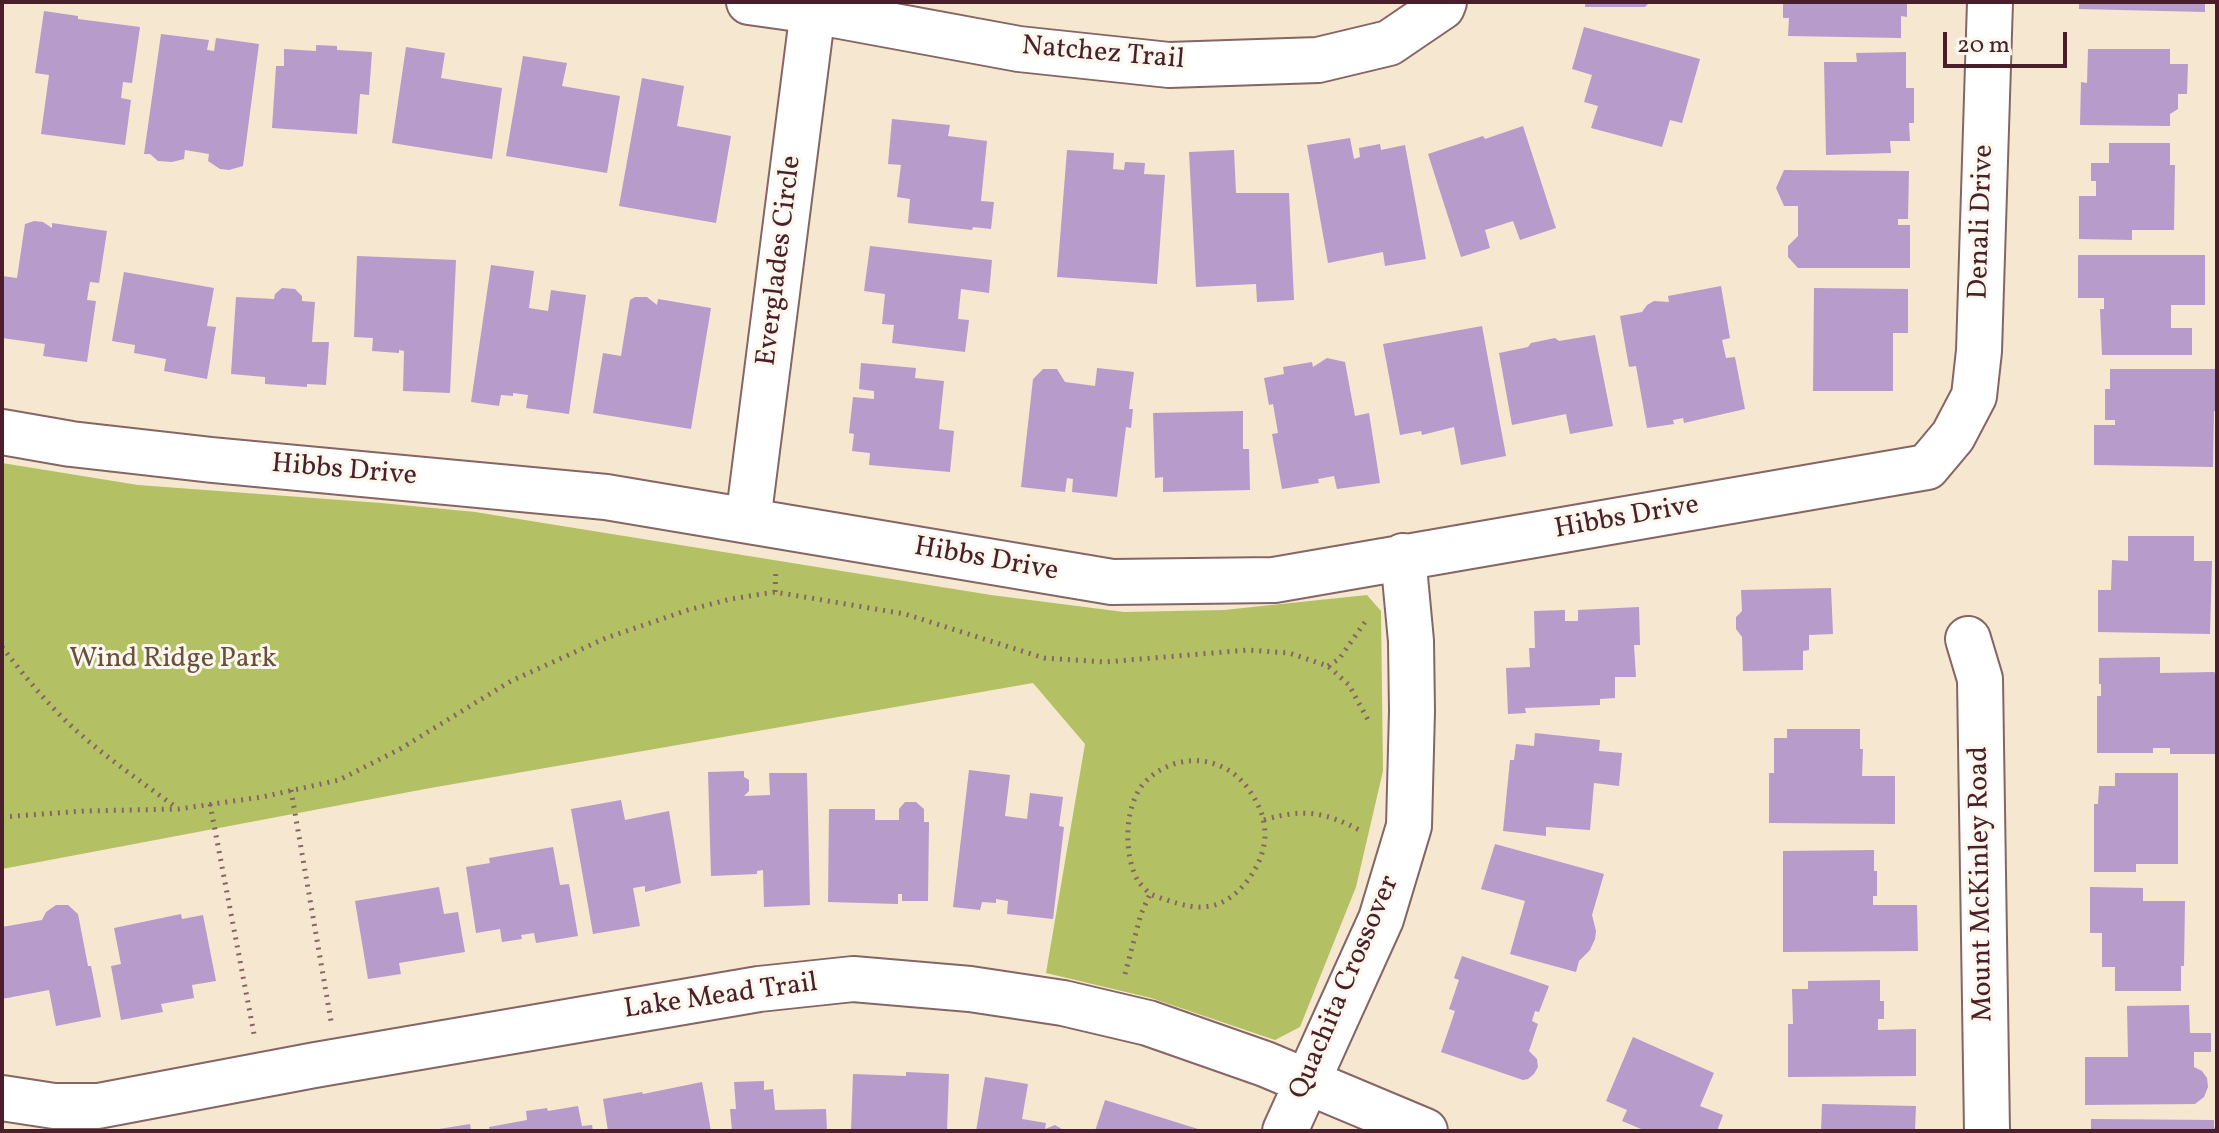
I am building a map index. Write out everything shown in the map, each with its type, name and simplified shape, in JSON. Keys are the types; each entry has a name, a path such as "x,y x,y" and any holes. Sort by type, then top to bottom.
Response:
{"street":[{"name":"Natchez Trail","path":"749,2 813,7 1019,49 1169,65 1318,60 1389,43 1442,7 1444,2"},
{"name":"Denali Drive","path":"1953,436 1974,396 1979,351 1990,2"},
{"name":"Everglades Circle","path":"748,521 813,7"},
{"name":"Hibbs Drive","path":"2,432 71,444 212,460 606,497 1112,582 1274,580 1927,467 1953,436"},
{"name":"Quachita Crossover","path":"1285,1131 1381,919 1409,826 1411,641 1403,556"},
{"name":"Mount McKinley Road","path":"1968,639 1980,679 1987,1131"},
{"name":"Lake Mead Trail","path":"2,1098 54,1106 98,1106 315,1065 759,989 853,979 970,989 1063,1003 1148,1023 1239,1054 1425,1131"}],"path":[{"path":"2,817 178,809 262,797 339,780 400,749 511,681 606,638 688,610 775,592 905,614 1044,658 1105,662 1248,650 1289,653 1328,666 1349,685 1372,730"},
{"path":"1328,666 1351,645 1371,611"},
{"path":"2,647 24,676 68,723 178,809"},
{"path":"1199,760 1218,764 1232,772 1255,799 1264,820 1264,847 1258,867 1229,900 1215,905 1198,907 1179,904 1150,894 1138,881 1131,864 1128,833 1134,802 1142,784 1159,770 1177,762 1199,760"},
{"path":"291,790 331,1021"},
{"path":"210,804 253,1034 269,1031"},
{"path":"1264,820 1310,813 1327,815 1361,831"},
{"path":"1359,842 1364,816"},
{"path":"1119,977 1124,979 1141,914 1150,894"}],"green space":[{"name":"Wind Ridge Park","path":"2,463 138,485 475,512 991,595 1124,612 1224,610 1367,595 1381,611 1383,771 1356,887 1300,1027 1275,1040 1151,998 1046,973 1085,744 1033,683 425,789 2,869"}],"building":[{"path":"1585,2 1650,2 1645,7 1585,7"},
{"path":"1783,2 1907,2 1907,17 1901,16 1901,38 1788,36 1789,18 1783,18"},
{"path":"2079,2 2205,2 2205,12 2079,9"},
{"path":"44,11 140,27 132,83 123,82 121,98 131,100 125,145 41,134 49,75 35,73"},
{"path":"1584,27 1700,59 1682,123 1670,120 1662,147 1591,128 1598,106 1584,102 1592,75 1572,69"},
{"path":"161,34 209,40 207,50 214,51 216,38 259,44 243,166 220,169 208,161 209,154 185,150 184,159 172,162 158,161 150,154 144,154"},
{"path":"316,45 372,52 369,95 360,94 357,134 272,128 276,66 284,66 284,49 316,51"},
{"path":"406,47 445,53 441,78 502,88 492,159 392,143"},
{"path":"2088,49 2170,49 2170,64 2188,64 2187,94 2178,94 2178,109 2170,114 2170,126 2080,125 2081,82 2087,83"},
{"path":"1906,52 1906,88 1914,88 1914,123 1909,123 1910,141 1890,141 1891,153 1826,155 1824,62 1857,62 1856,53"},
{"path":"523,56 567,63 562,86 620,96 607,173 506,156"},
{"path":"642,78 684,86 677,126 731,136 716,223 619,206"},
{"path":"892,119 950,125 948,136 987,141 981,201 994,202 991,229 908,223 910,199 897,197 901,165 888,164"},
{"path":"1523,126 1556,228 1520,240 1513,221 1485,230 1490,248 1461,257 1428,154"},
{"path":"1350,138 1354,159 1360,157 1359,148 1380,144 1381,150 1405,145 1426,259 1385,266 1383,252 1328,263 1307,145"},
{"path":"2109,143 2170,143 2170,165 2175,165 2174,230 2132,230 2132,240 2079,239 2079,196 2096,196 2096,181 2091,181 2091,163 2109,163"},
{"path":"1067,150 1114,153 1113,169 1124,170 1125,162 1145,163 1144,174 1165,175 1157,284 1057,277"},
{"path":"1234,150 1236,193 1289,193 1294,300 1257,302 1256,284 1196,287 1189,152"},
{"path":"1784,170 1909,171 1908,219 1898,219 1898,225 1910,225 1910,268 1798,268 1788,257 1788,246 1798,236 1798,206 1784,206 1776,188"},
{"path":"34,221 52,228 52,223 107,231 99,283 90,282 87,300 96,301 87,362 43,356 45,344 2,338 2,276 17,278 25,224"},
{"path":"870,246 992,260 989,293 961,289 958,319 969,320 965,352 892,343 894,325 882,324 885,294 864,291"},
{"path":"2078,255 2205,255 2205,305 2171,305 2171,328 2192,328 2192,355 2102,355 2100,309 2104,309 2104,298 2078,298"},
{"path":"357,256 456,260 450,393 403,391 404,351 372,351 373,338 354,337"},
{"path":"491,265 534,271 529,308 548,311 551,290 586,295 569,414 526,408 528,395 513,393 513,396 501,395 499,406 471,402"},
{"path":"124,272 214,288 207,326 216,327 207,379 164,371 166,359 134,353 135,345 112,341"},
{"path":"1721,286 1730,338 1722,340 1726,358 1735,357 1745,409 1684,423 1683,418 1673,420 1674,424 1647,428 1636,366 1629,367 1620,316 1642,312 1654,301 1669,302 1668,296"},
{"path":"282,288 295,289 302,296 302,301 315,302 312,342 329,342 326,385 265,384 265,377 231,374 236,297 274,299"},
{"path":"1814,288 1908,289 1908,333 1893,333 1893,391 1813,391"},
{"path":"647,297 657,305 658,299 711,308 691,429 593,413 603,353 621,356 630,300"},
{"path":"1482,326 1506,456 1461,465 1454,427 1422,435 1421,431 1400,435 1383,344"},
{"path":"1595,335 1613,426 1570,434 1566,414 1512,425 1499,353 1555,338 1559,341"},
{"path":"1327,358 1345,362 1355,416 1369,413 1380,483 1337,489 1334,476 1318,479 1319,483 1282,489 1272,434 1278,433 1264,378 1284,374 1283,367 1312,362 1313,367"},
{"path":"861,363 916,368 915,378 944,381 939,429 954,431 950,472 869,465 870,453 852,451 854,434 849,433 853,397 874,399 874,391 859,389"},
{"path":"1097,368 1134,372 1129,409 1133,409 1131,428 1126,427 1117,497 1072,492 1073,479 1067,478 1065,492 1021,487 1033,379 1043,369 1057,369 1065,382 1095,386"},
{"path":"2110,369 2217,369 2213,467 2094,465 2094,425 2115,425 2115,420 2105,420 2105,389 2110,389"},
{"path":"1243,411 1243,449 1249,449 1250,490 1163,492 1163,477 1155,478 1153,413"},
{"path":"2128,536 2194,536 2194,561 2212,561 2210,634 2098,632 2098,590 2111,590 2112,560 2128,561"},
{"path":"1831,588 1833,634 1809,635 1809,650 1803,651 1803,670 1743,671 1742,637 1736,629 1736,617 1742,611 1741,590"},
{"path":"1639,607 1640,645 1634,645 1636,677 1615,677 1615,698 1600,699 1600,705 1525,708 1526,713 1508,714 1506,668 1530,667 1529,648 1535,648 1534,611 1565,610 1565,621 1578,621 1578,610"},
{"path":"2160,657 2160,673 2214,672 2217,675 2217,754 2170,754 2170,748 2153,748 2153,753 2097,753 2097,696 2101,696 2099,658"},
{"path":"1787,729 1860,729 1862,776 1895,776 1895,824 1769,823 1769,773 1774,773 1774,738 1787,738"},
{"path":"1535,733 1600,740 1599,751 1622,753 1619,786 1594,783 1590,830 1546,827 1546,836 1503,831 1510,760 1514,760 1516,744 1534,746"},
{"path":"969,770 1010,775 1005,816 1027,819 1030,793 1063,797 1059,826 1064,827 1053,919 1007,914 1008,901 996,899 996,903 982,902 980,910 953,907"},
{"path":"744,771 744,777 749,780 749,791 744,796 770,795 769,773 807,773 810,905 764,907 763,870 757,871 757,874 711,876 708,772"},
{"path":"2115,773 2178,773 2178,864 2136,864 2136,872 2094,872 2094,804 2098,804 2099,786 2115,786"},
{"path":"621,800 625,820 669,811 681,883 645,892 645,886 633,888 640,926 593,934 571,809"},
{"path":"905,802 916,802 924,809 924,822 929,822 928,901 902,901 902,894 898,894 898,904 828,902 829,809 875,809 875,820 899,820 899,809"},
{"path":"1495,844 1604,874 1592,915 1595,939 1590,950 1579,961 1576,972 1510,954 1525,901 1481,889"},
{"path":"553,847 560,885 569,884 578,936 536,943 534,933 521,935 522,939 502,942 500,929 476,933 466,867 490,863 489,858"},
{"path":"1874,850 1877,896 1873,896 1873,905 1917,905 1918,951 1783,952 1783,851"},
{"path":"439,887 444,914 458,912 465,952 399,963 401,974 368,979 355,901"},
{"path":"2090,887 2143,888 2143,901 2185,901 2181,991 2115,991 2115,967 2102,967 2102,933 2090,933"},
{"path":"56,905 68,905 78,914 101,1017 56,1026 49,990 2,999 2,927 42,920 46,912"},
{"path":"181,914 182,919 203,915 216,981 192,985 194,998 161,1004 163,1012 121,1020 111,966 121,964 114,928"},
{"path":"1462,956 1549,986 1532,1021 1538,1024 1529,1051 1537,1059 1538,1067 1528,1079 1523,1080 1441,1052 1455,1011 1449,1009 1459,980 1454,978"},
{"path":"1880,980 1884,1019 1878,1019 1878,1030 1916,1029 1916,1076 1788,1077 1788,1024 1793,1024 1792,989 1808,989 1808,981"},
{"path":"2189,1005 2190,1033 2211,1033 2211,1052 2194,1052 2194,1067 2207,1078 2204,1097 2195,1104 2085,1105 2085,1057 2128,1057 2127,1006"},
{"path":"1633,1037 1714,1073 1700,1106 1723,1115 1717,1131 1646,1131 1622,1121 1627,1110 1606,1101"},
{"path":"906,1072 949,1074 947,1131 851,1131 853,1074 906,1076"},
{"path":"985,1077 1028,1084 1022,1119 1046,1123 1045,1129 1055,1125 1065,1131 976,1131"},
{"path":"764,1081 764,1090 773,1089 775,1110 826,1109 827,1131 732,1131 730,1109 736,1109 734,1082"},
{"path":"702,1082 711,1131 608,1131 603,1099"},
{"path":"1105,1100 1198,1129 1198,1131 1095,1131"},
{"path":"1822,1104 1916,1106 1915,1131 1821,1131"},
{"path":"578,1106 582,1126 592,1125 593,1131 490,1131 489,1127 527,1120 526,1111"},
{"path":"2091,1119 2214,1120 2217,1131 2091,1131"},
{"path":"470,1124 471,1131 439,1129"}]}
